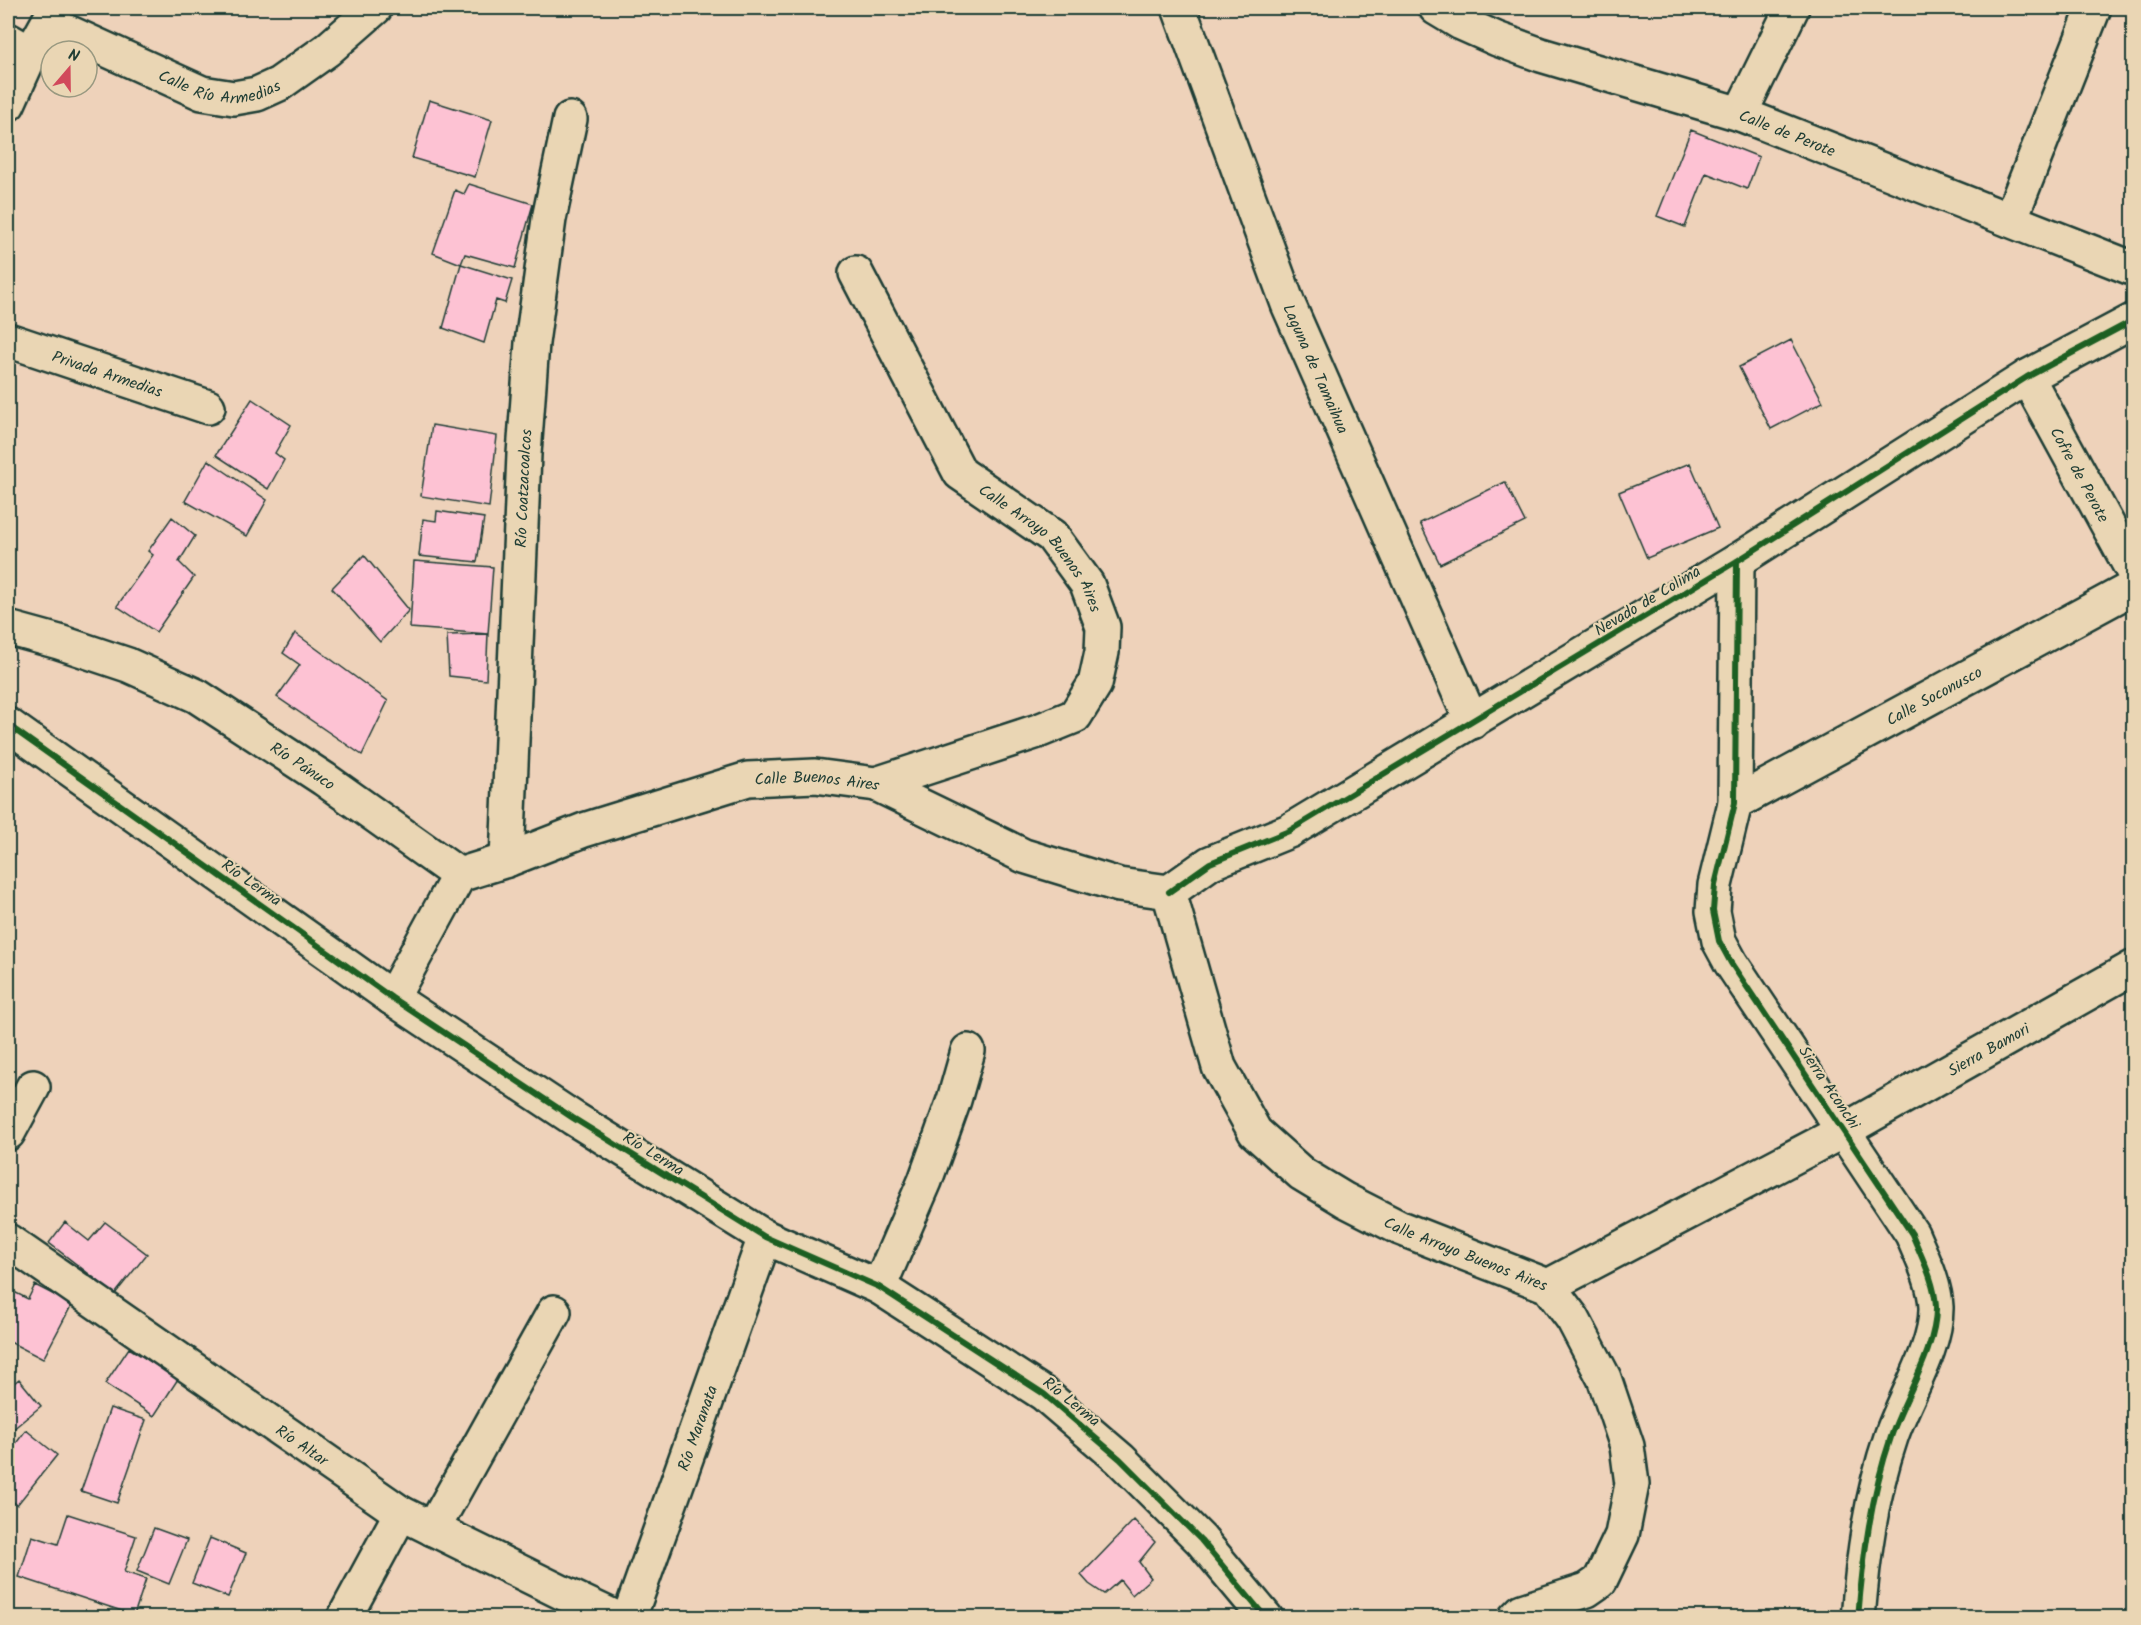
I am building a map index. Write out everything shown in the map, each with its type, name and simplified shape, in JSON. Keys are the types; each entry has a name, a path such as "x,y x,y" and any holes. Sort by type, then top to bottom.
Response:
{"street":[{"name":"Calle Río Armedias","path":"52,15 202,93 234,98 256,94 279,84 327,50 375,8"},
{"name":"Laguna de Tamaihua","path":"1179,8 1288,304 1472,722"},
{"name":"Calle de Perote","path":"1436,8 1461,23 1497,39 1541,55 1740,114 2133,269"},
{"path":"1740,114 1792,8"},
{"path":"2010,220 2094,8"},
{"path":"8,104 19,46 52,15"},
{"name":"Río Coatzacoalcos","path":"507,860 523,490 532,343 549,219 570,119"},
{"name":"Calle Arroyo Buenos Aires","path":"856,273 960,473 1052,536 1087,584 1103,627 1102,652 1095,684 1075,716 1038,731 876,784"},
{"name":"Nevado de Colima","path":"1168,892 1210,863 1289,831 1737,561 2027,377 2133,320"},
{"name":"Privada Armedias","path":"8,340 208,407"},
{"name":"Cofre de Perote","path":"2027,377 2133,573"},
{"name":"Sierra Aconchi","path":"1737,561 1735,803 1715,885 1713,910 1719,941 1731,963 1911,1234 1928,1272 1936,1307 1932,1339 1892,1434 1879,1474 1863,1563 1858,1617"},
{"name":"Calle Soconusco","path":"1735,803 2133,587"},
{"name":"Río Pánuco","path":"8,628 128,665 196,696 324,779 459,875"},
{"name":"Río Lerma","path":"8,725 392,998 573,1118 765,1237 879,1287 1044,1394 1120,1459 1185,1524 1266,1617"},
{"name":"Calle Buenos Aires","path":"459,875 507,860 584,830 748,779 815,776 876,784 1024,856 1119,885 1168,892"},
{"path":"392,998 459,875"},
{"name":"Calle Arroyo Buenos Aires","path":"1168,892 1219,1067 1255,1132 1302,1174 1354,1204 1400,1228 1548,1286 1573,1319 1604,1378 1627,1446 1632,1484 1622,1535 1600,1581 1587,1590 1522,1611 1515,1617"},
{"name":"Sierra Bamori","path":"1548,1286 1844,1131 2133,967"},
{"path":"879,1287 925,1181 954,1100 968,1051"},
{"path":"8,1133 33,1087"},
{"name":"Río Maranata","path":"629,1617 765,1237"},
{"name":"Río Altar","path":"8,1241 401,1513 616,1617"},
{"path":"433,1529 554,1312"},
{"path":"344,1617 401,1513"}],"building":[{"path":"429,100 492,120 475,177 412,158"},
{"path":"1691,130 1759,157 1747,189 1706,173 1685,227 1657,216"},
{"path":"469,184 533,204 515,268 465,254 461,264 433,253 455,190 464,194"},
{"path":"461,264 512,280 505,303 496,300 484,343 443,328"},
{"path":"1791,340 1823,402 1771,429 1739,367"},
{"path":"252,399 291,425 275,453 284,460 268,489 216,455"},
{"path":"432,425 497,436 489,507 421,496"},
{"path":"208,460 267,500 247,536 185,501"},
{"path":"1690,463 1718,528 1647,558 1619,492"},
{"path":"1505,482 1525,522 1440,564 1420,523"},
{"path":"437,511 484,518 477,562 419,556 423,519 436,521"},
{"path":"172,517 195,536 179,562 194,577 156,632 117,606 153,555 148,551"},
{"path":"364,555 409,610 380,642 332,588"},
{"path":"414,561 493,567 488,634 410,628"},
{"path":"295,633 388,701 362,755 277,697 300,665 283,653"},
{"path":"488,634 486,680 449,676 447,635"},
{"path":"65,1222 89,1241 105,1222 147,1254 115,1294 49,1243"},
{"path":"35,1285 72,1304 43,1359 8,1341 8,1289 28,1299"},
{"path":"129,1348 178,1379 154,1416 105,1384"},
{"path":"19,1379 41,1406 12,1430 8,1425 8,1388"},
{"path":"110,1408 146,1420 117,1503 81,1491"},
{"path":"26,1430 57,1455 17,1505 8,1497 8,1454"},
{"path":"68,1514 136,1536 124,1572 146,1579 134,1615 19,1577 32,1536 58,1544"},
{"path":"1134,1520 1155,1542 1139,1562 1151,1578 1132,1595 1120,1580 1104,1594 1089,1584 1081,1575"},
{"path":"154,1528 187,1540 169,1584 137,1571"},
{"path":"210,1538 246,1553 228,1597 192,1583"},
{"path":"542,1610 556,1618 538,1618"}],"cycle path":[{"path":"1169,892 1210,863 1289,831 1737,561 2027,377 2134,320"},
{"path":"1737,561 1735,803 1715,885 1713,911 1719,941 1731,963 1912,1234 1927,1269 1935,1298 1935,1323 1926,1356 1891,1437 1878,1481 1865,1549 1858,1618"},
{"path":"8,725 392,998 573,1118 765,1237 879,1287 1044,1394 1120,1459 1201,1540 1266,1618"}]}
